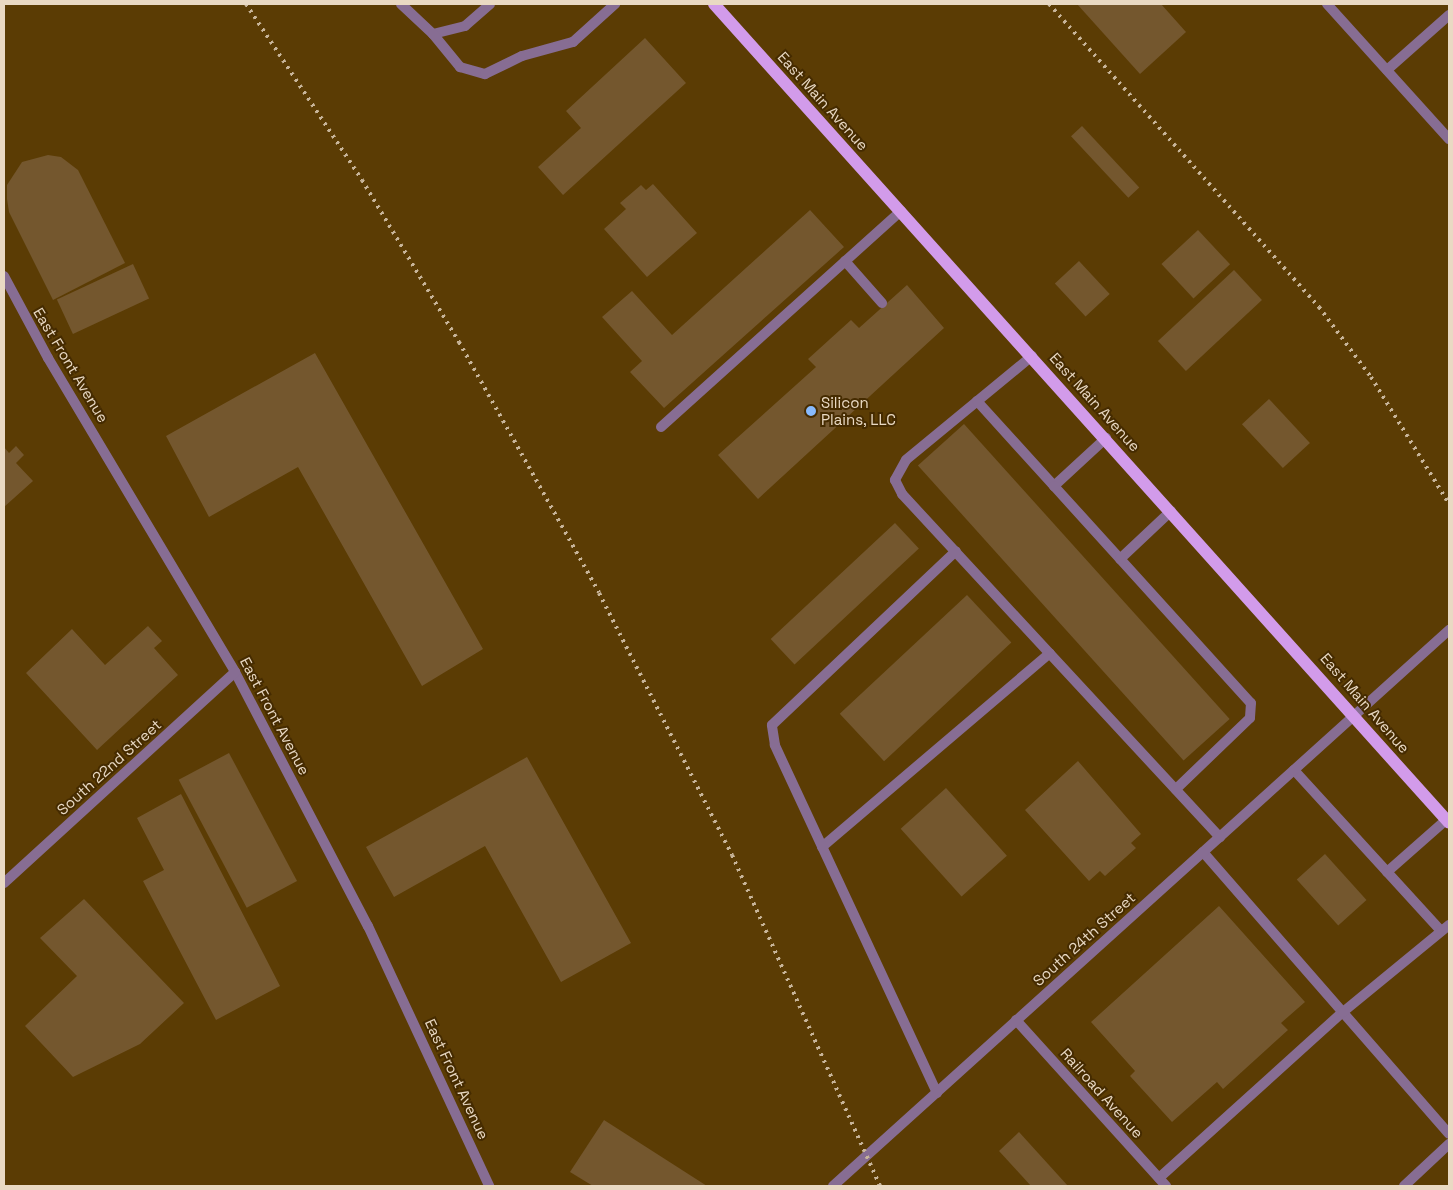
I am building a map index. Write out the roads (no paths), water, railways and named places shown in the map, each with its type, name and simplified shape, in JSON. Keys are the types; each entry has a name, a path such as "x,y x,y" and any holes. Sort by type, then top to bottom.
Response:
{"main road":[{"name":"East Main Avenue","path":"714,4 1355,715 1448,822"}],"street":[{"path":"401,4 433,34 460,67 485,74 522,56 573,42 615,4"},
{"path":"433,34 465,26 490,4"},
{"path":"1327,4 1449,139"},
{"path":"1387,70 1449,14"},
{"path":"661,428 901,211"},
{"path":"845,262 882,303"},
{"name":"East Front Avenue","path":"4,276 48,358 235,672 368,926 489,1186"},
{"path":"1032,356 906,460 896,480 902,494 1220,837"},
{"path":"977,401 1251,703 1250,718 1176,790"},
{"path":"1054,486 1106,438"},
{"path":"1120,559 1171,511"},
{"path":"937,1093 774,745 772,725 956,551"},
{"name":"South 24th Street","path":"833,1186 1449,630"},
{"path":"822,847 1050,653"},
{"name":"South 22nd Street","path":"6,876 235,672"},
{"path":"1162,1182 1343,1012 1445,928 1387,872 1294,770"},
{"path":"1387,872 1448,822"},
{"path":"1203,852 1449,1134"},
{"name":"Railroad Avenue","path":"1016,1020 1162,1182"},
{"path":"1404,1186 1449,1144"}],"railway":[{"path":"246,4 362,180 459,342 599,593 732,855 880,1186"},
{"path":"1049,4 1319,307 1371,377 1449,504"}],"place":[{"name":"Silicon Plains, LLC","path":"811,411"}]}
